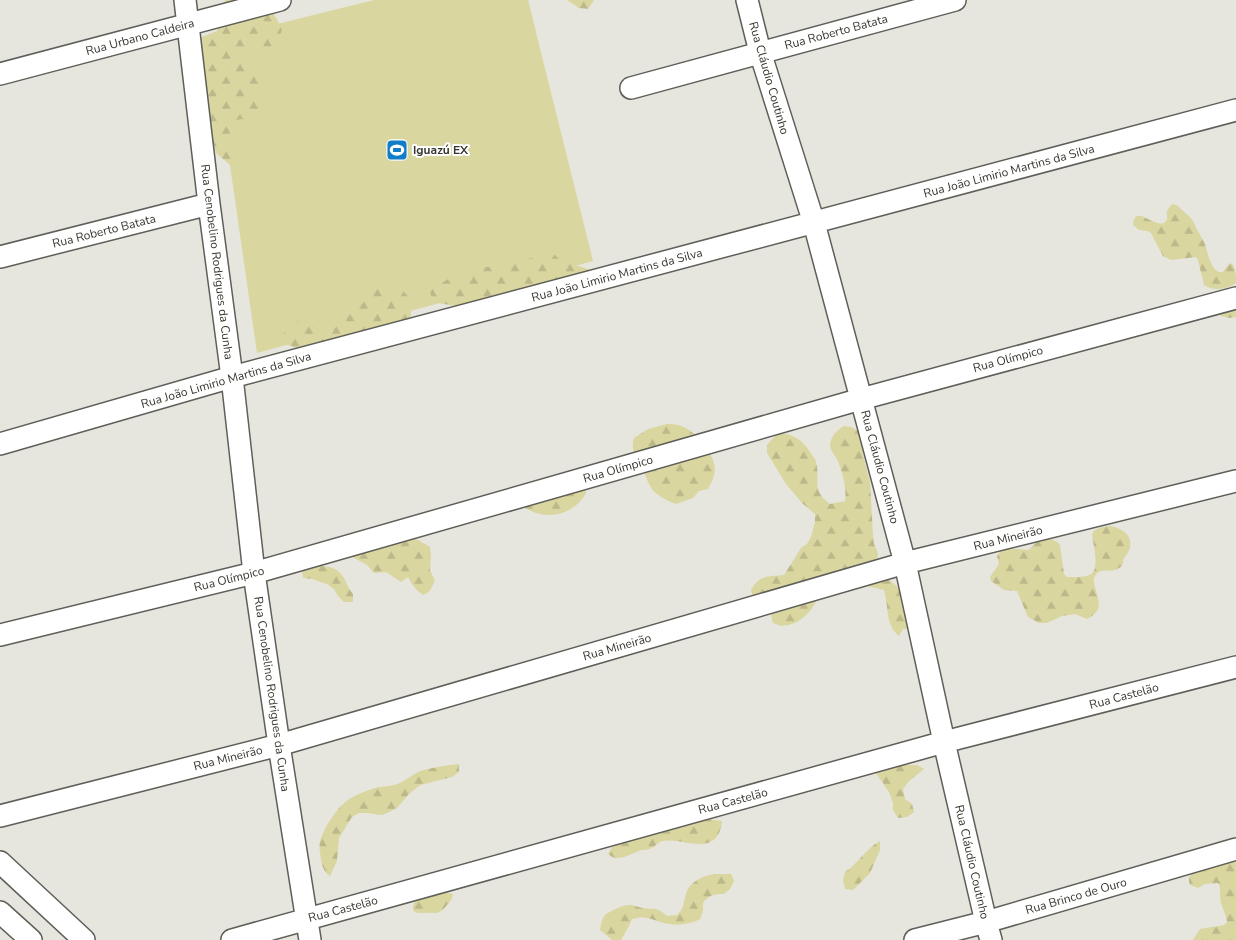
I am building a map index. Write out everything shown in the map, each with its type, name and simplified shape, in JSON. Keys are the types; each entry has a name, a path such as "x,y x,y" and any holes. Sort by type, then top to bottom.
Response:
{"street":[{"name":"Rua Cenobelino Rodrigues da Cunha","path":"185,0 232,377 254,573 310,940"},
{"name":"Rua Urbano Caldeira","path":"0,74 280,0"},
{"name":"Rua Cláudio Coutinho","path":"747,0 760,52 814,223 905,563 944,742 989,931"},
{"name":"Rua Roberto Batata","path":"631,88 955,0"},
{"name":"Rua João Limirio Martins da Silva","path":"0,444 232,377 1236,110"},
{"name":"Rua Roberto Batata","path":"0,257 209,204"},
{"name":"Rua Olímpico","path":"0,635 254,573 861,399 1236,298"},
{"name":"Rua Mineirão","path":"0,816 279,745 905,563 1236,481"},
{"name":"Rua Castelão","path":"232,940 944,742 1236,667"},
{"name":"Rua Brinco de Ouro","path":"915,940 989,931 1236,849"},
{"path":"0,862 84,940"},
{"path":"0,912 31,940"}],"green space":[{"path":"226,0 247,0 262,4 273,13 282,30 277,42 270,48 256,49 246,54 244,66 260,77 265,104 258,119 240,119 229,123 235,149 230,165 216,153 209,126 210,118 205,112 199,38 217,31 220,24 216,12"},
{"name":"Iguazú EX","path":"374,0 528,0 593,261 257,353 212,40"},
{"path":"567,0 594,0 588,9 579,8"},
{"path":"1172,204 1179,207 1193,221 1204,242 1211,263 1216,270 1223,272 1228,265 1231,263 1233,265 1236,283 1220,289 1204,285 1196,257 1171,260 1163,256 1151,233 1139,230 1133,225 1137,216 1156,223 1165,222 1167,211"},
{"path":"555,255 560,260 591,270 584,281 463,307 438,303 432,298 430,292 434,286 467,270 507,265 531,258"},
{"path":"385,284 401,289 412,301 410,325 302,350 288,345 279,337 292,329 291,323 314,316 323,325 332,329 343,316 364,301 373,290"},
{"path":"1236,301 1236,317 1221,316 1219,313"},
{"path":"667,424 679,425 692,432 711,456 715,471 708,489 699,491 693,498 676,504 653,490 633,447 634,438 648,429"},
{"path":"844,426 858,431 862,438 863,455 870,482 874,544 878,553 877,561 888,579 900,589 911,629 903,629 899,636 891,627 889,621 884,590 867,586 859,581 819,597 804,617 789,625 781,626 773,623 769,606 753,598 751,590 758,581 765,577 784,575 801,548 807,544 815,522 815,514 802,503 786,484 767,453 767,445 778,433 793,436 800,441 807,447 816,461 817,484 820,494 830,504 845,501 842,474 830,445 835,434"},
{"path":"572,470 580,477 586,493 573,507 565,512 547,515 538,514 521,505 552,479"},
{"path":"1110,526 1118,528 1128,535 1130,548 1120,567 1116,570 1100,571 1095,576 1094,583 1099,606 1096,612 1087,619 1075,614 1062,616 1047,623 1039,623 1028,617 1017,591 1004,590 991,581 990,577 999,564 997,556 1002,549 1029,550 1036,543 1048,539 1060,545 1064,574 1067,577 1089,575 1094,571 1095,567 1092,534 1097,529"},
{"path":"359,531 409,537 430,547 430,570 435,581 429,592 423,595 414,587 408,577 401,582 386,572 374,573 367,565 349,555 349,535"},
{"path":"310,565 330,567 338,571 353,594 353,602 344,602 334,589 327,584 303,578 302,569"},
{"path":"459,764 459,772 452,777 420,785 397,808 389,812 382,815 359,813 352,817 339,838 337,861 330,876 325,871 321,859 321,839 331,819 346,802 358,794 375,788 397,784 418,772"},
{"path":"900,765 917,765 924,769 909,781 903,789 905,799 912,804 914,812 907,817 898,818 893,810 893,803 889,792 876,773"},
{"path":"706,819 722,821 718,835 707,843 695,844 668,840 622,858 615,858 608,854 612,847 628,837"},
{"path":"880,841 880,850 870,873 853,890 845,889 843,880 845,872"},
{"path":"1231,860 1236,862 1236,940 1193,940 1200,929 1224,925 1227,922 1221,903 1218,883 1205,884 1198,888 1190,885 1189,879 1191,874 1203,867"},
{"path":"731,874 734,881 730,889 724,894 717,894 705,900 700,919 690,923 673,925 643,917 632,919 621,940 612,940 600,930 605,915 627,905 657,910 667,916 677,915 683,907 690,886 705,876"},
{"path":"440,892 453,894 450,902 442,911 437,913 419,913 413,910 416,899"}],"place":[{"name":"Iguazú EX","path":"397,150"}]}
